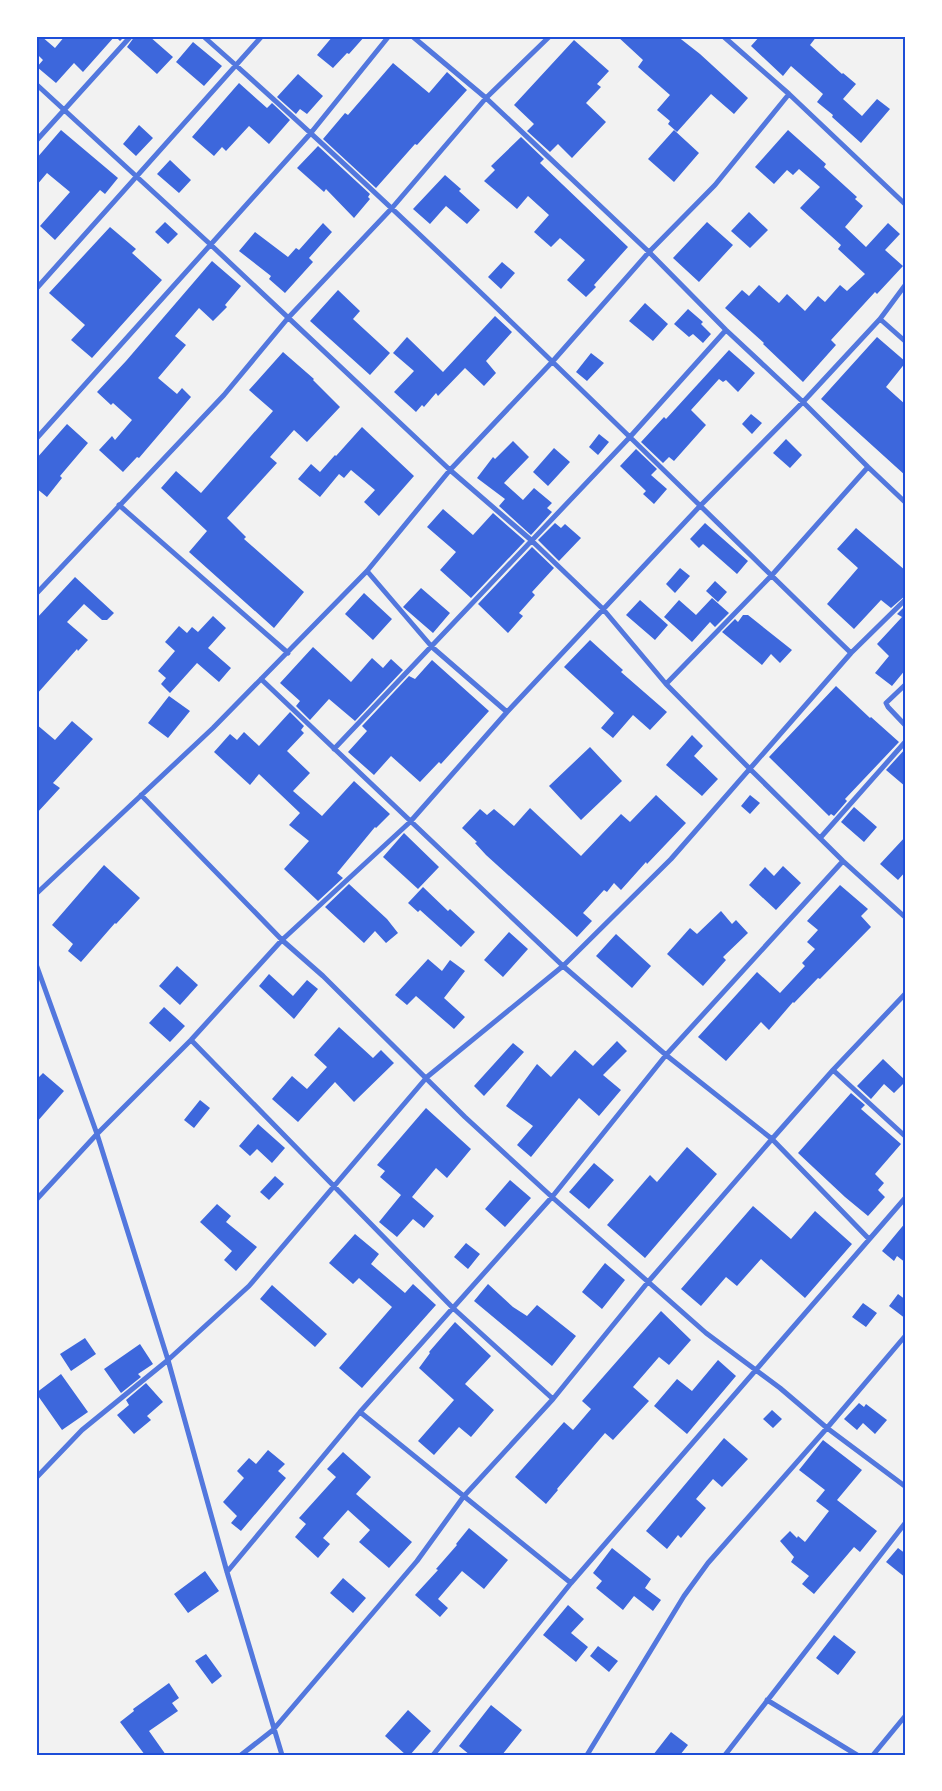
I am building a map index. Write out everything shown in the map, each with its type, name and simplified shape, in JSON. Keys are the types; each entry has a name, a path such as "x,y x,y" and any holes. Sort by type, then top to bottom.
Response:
{"street":[{"path":"36,141 131,36"},
{"path":"203,36 392,208 553,361 629,438 851,652"},
{"path":"36,289 262,36"},
{"path":"36,439 310,134 389,36"},
{"path":"412,36 486,98 649,252 726,330 906,503"},
{"path":"36,594 224,395 288,318 392,208 486,98 550,36"},
{"path":"723,36 790,94 906,205"},
{"path":"36,84 211,245 450,470 532,540 603,609 666,684 750,769 821,837 843,861 906,918"},
{"path":"36,894 213,728 367,571 450,470 553,361 649,252 715,185 790,94"},
{"path":"36,1200 97,1134 191,1040 282,940 410,822 507,712 603,609 700,506 803,402 880,319 906,284"},
{"path":"880,319 906,342"},
{"path":"334,749 629,438 726,330"},
{"path":"666,684 772,575 868,467"},
{"path":"119,505 288,653"},
{"path":"367,571 432,647 507,712"},
{"path":"36,1478 82,1430 168,1360 249,1286 427,1077 563,966 671,859 851,652 906,599"},
{"path":"261,679 563,966 666,1055 772,1139 869,1239"},
{"path":"906,684 886,703 906,726"},
{"path":"821,837 906,740"},
{"path":"141,795 282,940 324,976 465,1117 552,1197 706,1333 906,1487"},
{"path":"227,1572 360,1412 552,1197 666,1055 843,861"},
{"path":"36,964 97,1134 168,1360 227,1572 282,1755"},
{"path":"241,1755 273,1730 417,1561 464,1496 553,1399 648,1282 772,1139 833,1070 906,993"},
{"path":"191,1040 454,1308 553,1399"},
{"path":"833,1070 906,1137"},
{"path":"433,1755 571,1583 757,1371 906,1197"},
{"path":"587,1755 684,1596 708,1563 906,1336"},
{"path":"360,1412 571,1583"},
{"path":"725,1755 906,1522"},
{"path":"768,1700 857,1755"},
{"path":"873,1755 906,1715"}],"building":[{"path":"36,36 41,36 55,48 65,36 115,36 83,72 74,63 56,83 37,67 43,60 36,53"},
{"path":"115,36 125,36 120,41"},
{"path":"135,36 149,36 173,57 157,74 127,47"},
{"path":"333,36 365,36 333,68 317,55"},
{"path":"617,36 677,36 700,54 748,98 734,114 711,94 677,132 668,124 670,121 657,110 670,95 638,67 643,60"},
{"path":"760,36 817,36 810,45 856,84 843,99 862,116 877,99 890,109 861,143 817,102 823,94 791,66 783,76 751,46"},
{"path":"574,40 609,71 597,84 601,87 586,103 606,122 572,158 558,144 550,152 527,131 534,124 514,105"},
{"path":"193,42 222,66 204,86 176,62"},
{"path":"393,63 429,93 447,72 467,90 376,188 323,139 345,113 348,115"},
{"path":"298,74 323,96 307,114 300,109 296,114 277,97"},
{"path":"239,83 267,108 272,103 290,120 269,144 249,126 226,151 222,147 214,156 192,137"},
{"path":"139,125 153,138 136,156 123,144"},
{"path":"61,130 118,178 105,194 100,190 55,240 40,226 70,192 47,173 36,186 36,159"},
{"path":"674,130 699,153 674,182 648,159"},
{"path":"788,130 826,164 824,167 857,197 855,199 863,206 845,227 866,247 888,223 900,234 885,250 903,266 877,294 875,292 831,340 836,345 803,382 725,308 742,290 749,296 759,285 779,303 787,294 805,311 818,296 825,302 840,285 847,291 865,274 838,249 841,245 800,208 820,187 799,169 793,175 787,170 774,184 755,167"},
{"path":"521,137 544,159 540,163 628,247 594,285 596,287 586,297 567,280 585,260 560,238 551,247 534,232 549,215 528,196 517,209 484,181 495,170 491,166"},
{"path":"318,146 370,194 368,197 370,199 354,218 326,189 324,192 297,168"},
{"path":"170,160 191,180 179,193 157,174"},
{"path":"445,175 480,210 467,224 446,206 430,224 413,209"},
{"path":"749,212 768,230 750,248 731,231"},
{"path":"165,222 178,234 168,244 155,232"},
{"path":"707,222 733,245 699,282 673,258"},
{"path":"323,223 332,232 309,258 313,262 285,293 269,279 271,276 239,251 255,232 288,257 296,248 299,250"},
{"path":"110,227 136,249 132,253 162,280 92,358 71,340 85,325 49,293"},
{"path":"212,261 241,286 225,305 227,307 213,321 199,308 175,336 186,345 158,378 177,394 182,388 191,397 139,458 137,457 123,472 99,450 112,436 115,440 132,420 97,392"},
{"path":"502,262 515,273 501,289 488,277"},
{"path":"338,290 360,311 353,319 390,353 370,375 310,321"},
{"path":"645,303 668,324 653,341 629,321"},
{"path":"688,309 703,322 701,324 711,334 703,343 693,334 689,337 674,324"},
{"path":"495,316 512,332 486,361 496,373 484,386 465,368 438,396 436,393 424,407 422,405 416,412 394,392 414,371 393,353 407,337 443,372"},
{"path":"877,337 906,362 886,387 906,405 906,476 821,399"},
{"path":"729,350 755,373 738,392 726,380 723,382 719,379 691,410 706,425 674,461 669,457 663,463 641,442 664,417 666,419"},
{"path":"283,352 314,379 340,407 307,442 294,430 270,457 277,463 227,518 246,537 244,539 304,592 274,628 189,552 207,531 161,488 176,471 201,493 273,411 249,390"},
{"path":"591,353 604,363 587,381 576,372"},
{"path":"751,414 762,423 752,434 742,424"},
{"path":"67,424 88,443 60,476 62,478 47,497 36,488 36,459"},
{"path":"362,427 414,476 379,516 364,502 375,490 351,470 344,478 339,474 320,497 298,479 311,464 320,472"},
{"path":"599,434 609,442 598,455 589,447"},
{"path":"786,439 802,455 790,468 773,453"},
{"path":"513,441 529,457 504,483 523,500 534,488 552,503 547,508 552,512 531,535 499,506 505,499 477,478 493,457 495,459"},
{"path":"554,448 570,462 548,486 533,472"},
{"path":"636,449 657,469 651,475 667,489 654,504 643,494 646,491 620,466"},
{"path":"443,509 473,535 493,513 525,541 471,598 440,570 456,552 427,527"},
{"path":"555,523 561,528 565,524 581,538 559,561 538,540"},
{"path":"705,523 748,561 737,574 703,544 699,548 690,539"},
{"path":"856,528 906,571 906,595 891,608 881,600 854,629 827,604 858,568 837,549"},
{"path":"532,547 554,568 532,592 535,595 519,613 523,616 508,633 478,604"},
{"path":"680,568 690,576 675,593 666,584"},
{"path":"75,577 114,613 107,620 102,620 84,604 67,622 88,640 78,651 77,649 36,695 36,619"},
{"path":"715,581 727,592 718,602 706,591"},
{"path":"421,588 450,613 433,633 403,607"},
{"path":"364,593 392,619 373,640 345,614"},
{"path":"712,598 729,613 715,627 710,622 692,642 664,617 679,600 696,615"},
{"path":"640,600 668,625 655,640 626,615"},
{"path":"906,605 906,669 892,686 875,673 889,656 877,644 902,617 897,614"},
{"path":"743,615 748,615 792,650 780,663 771,654 762,665 722,632 735,619 738,622"},
{"path":"213,616 226,628 208,648 231,668 219,682 197,663 170,693 161,684 166,678 158,671 175,651 165,642 179,626 187,633 192,627 198,632"},
{"path":"590,640 623,670 621,672 667,712 650,730 633,715 613,738 601,728 614,713 564,667"},
{"path":"313,647 351,682 372,658 383,668 391,659 403,670 355,721 329,699 310,720 296,706 300,701 280,683"},
{"path":"432,660 489,711 441,764 439,762 420,782 391,756 374,775 348,752 367,731 362,726 409,676 415,679"},
{"path":"836,686 899,742 845,799 847,801 834,816 831,814 829,816 769,757"},
{"path":"169,696 190,711 168,738 148,723"},
{"path":"290,712 304,726 301,730 304,733 287,751 310,773 293,791 322,816 354,781 390,814 375,827 337,873 343,878 318,901 284,869 309,841 289,825 300,813 259,774 250,785 214,752 230,734 237,740 244,732 259,746"},
{"path":"72,721 93,739 53,783 60,788 36,814 36,724 55,740"},
{"path":"692,735 703,746 694,756 718,779 702,796 666,765"},
{"path":"590,747 622,781 581,820 549,786"},
{"path":"906,748 906,787 886,770"},
{"path":"656,795 686,823 647,864 646,862 621,890 614,883 607,892 604,890 583,913 592,921 577,937 486,855 475,843 477,842 462,828 480,809 487,815 494,809 514,826 530,808 581,856 621,814 630,822"},
{"path":"750,795 760,803 750,814 741,806"},
{"path":"854,807 877,827 864,842 841,822"},
{"path":"404,833 439,867 418,889 383,857"},
{"path":"906,836 906,871 898,880 880,864"},
{"path":"104,865 140,898 81,962 68,951 73,944 52,925"},
{"path":"783,866 801,883 776,910 749,885 765,867 774,876"},
{"path":"349,884 387,919 398,933 386,943 375,931 364,943 325,907"},
{"path":"840,885 868,909 861,916 871,927 820,979 818,978 793,1002 769,1030 761,1022 726,1061 698,1037 757,972 780,993 805,966 802,963 815,949 807,942 818,930 807,921"},
{"path":"423,887 448,911 450,909 475,932 461,947 420,910 418,912 408,903"},
{"path":"721,911 732,924 736,920 748,933 723,957 726,960 703,986 667,954 690,928 697,934"},
{"path":"509,932 528,949 503,977 484,960"},
{"path":"616,934 651,966 632,988 596,956"},
{"path":"428,959 442,971 450,960 465,971 444,998 465,1017 454,1029 416,996 407,1005 395,995"},
{"path":"177,966 198,985 180,1005 159,986"},
{"path":"269,974 293,996 307,980 318,989 294,1019 259,986"},
{"path":"164,1007 185,1026 170,1042 149,1023"},
{"path":"339,1027 373,1058 381,1050 394,1063 354,1102 335,1082 298,1122 272,1099 292,1076 307,1089 327,1067 314,1055"},
{"path":"617,1041 627,1051 603,1075 621,1090 599,1116 579,1098 531,1157 517,1145 533,1126 506,1106 537,1064 551,1077 575,1050 593,1066"},
{"path":"513,1043 524,1052 484,1096 474,1086"},
{"path":"883,1059 906,1081 894,1093 884,1084 871,1099 857,1086"},
{"path":"43,1073 64,1091 36,1123 36,1080"},
{"path":"851,1093 865,1105 861,1109 901,1144 875,1174 884,1183 878,1190 885,1197 868,1216 798,1153"},
{"path":"200,1100 210,1108 194,1128 184,1120"},
{"path":"426,1108 471,1149 447,1178 436,1168 412,1197 434,1216 424,1228 413,1219 397,1237 379,1222 401,1195 380,1177 385,1171 377,1165"},
{"path":"258,1124 285,1148 272,1163 257,1149 250,1156 239,1146"},
{"path":"687,1147 717,1174 645,1258 607,1225 650,1175 657,1182"},
{"path":"594,1163 614,1180 589,1209 569,1192"},
{"path":"275,1176 284,1184 269,1200 260,1192"},
{"path":"510,1180 531,1198 505,1227 485,1209"},
{"path":"217,1204 231,1216 226,1222 257,1247 236,1271 224,1260 232,1251 200,1222"},
{"path":"753,1206 791,1239 815,1211 852,1244 805,1298 761,1259 737,1286 726,1277 701,1306 681,1289"},
{"path":"906,1222 906,1263 897,1256 894,1261 882,1251"},
{"path":"355,1234 379,1254 371,1264 405,1293 413,1284 436,1305 362,1388 339,1368 392,1307 359,1278 353,1284 329,1263"},
{"path":"466,1243 480,1254 468,1269 454,1257"},
{"path":"605,1263 625,1280 602,1309 582,1292"},
{"path":"488,1284 513,1307 527,1316 537,1305 576,1336 552,1366 474,1301"},
{"path":"272,1285 327,1334 315,1347 260,1299"},
{"path":"898,1294 906,1300 906,1319 889,1306"},
{"path":"863,1303 877,1313 866,1327 852,1317"},
{"path":"661,1311 691,1340 669,1365 659,1357 633,1387 649,1401 613,1440 605,1433 546,1504 515,1477 564,1422 573,1430 591,1409 582,1401"},
{"path":"455,1322 491,1356 465,1384 494,1410 471,1437 459,1427 434,1455 418,1441 454,1400 419,1368 429,1352"},
{"path":"85,1338 96,1354 71,1371 60,1354"},
{"path":"140,1344 153,1364 138,1374 141,1377 121,1393 104,1369"},
{"path":"718,1360 736,1376 687,1434 654,1406 677,1379 692,1391"},
{"path":"61,1374 88,1412 62,1430 36,1393"},
{"path":"146,1383 163,1402 147,1416 151,1420 134,1434 117,1415 129,1405 126,1400"},
{"path":"859,1403 864,1407 866,1404 887,1420 875,1434 863,1423 857,1430 844,1419"},
{"path":"772,1410 782,1419 773,1428 763,1419"},
{"path":"724,1438 748,1459 722,1487 713,1479 696,1499 706,1508 681,1538 678,1535 667,1549 646,1531"},
{"path":"823,1440 862,1470 837,1500 877,1531 860,1552 854,1547 814,1594 802,1584 809,1576 791,1562 794,1557 780,1541 790,1531 797,1538 798,1536 805,1542 829,1511 816,1501 825,1490 799,1470"},
{"path":"268,1450 285,1464 278,1471 286,1478 241,1531 231,1523 237,1516 223,1502 244,1478 237,1471 249,1458 256,1464"},
{"path":"343,1452 371,1477 356,1494 412,1542 389,1568 359,1542 370,1530 348,1510 323,1538 330,1544 318,1558 295,1537 306,1524 299,1518 336,1477 327,1469"},
{"path":"469,1528 508,1560 484,1589 462,1571 438,1599 448,1608 440,1617 415,1595 438,1570 436,1569"},
{"path":"612,1548 651,1579 645,1588 661,1600 653,1611 634,1596 623,1610 596,1588 602,1581 593,1573"},
{"path":"898,1548 906,1554 906,1578 886,1562"},
{"path":"205,1571 219,1591 188,1613 174,1594"},
{"path":"343,1578 366,1598 353,1613 330,1593"},
{"path":"568,1605 584,1619 571,1633 588,1647 576,1662 543,1635"},
{"path":"834,1635 856,1652 838,1675 816,1658"},
{"path":"598,1646 618,1661 609,1672 590,1656"},
{"path":"206,1654 222,1676 212,1684 195,1661"},
{"path":"169,1683 179,1698 172,1703 178,1711 149,1731 166,1755 145,1755 120,1722 134,1711 133,1709"},
{"path":"491,1705 522,1730 502,1755 470,1755 459,1746"},
{"path":"408,1710 431,1731 410,1755 406,1755 385,1736"},
{"path":"671,1732 688,1745 680,1755 653,1755"}]}
